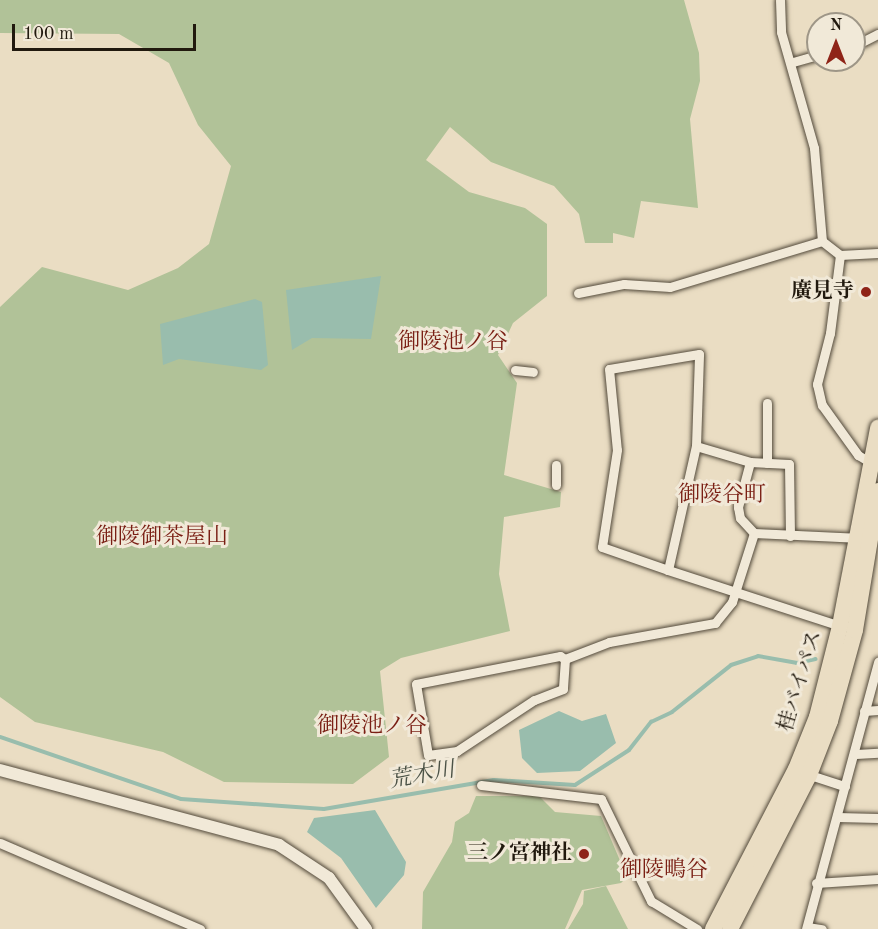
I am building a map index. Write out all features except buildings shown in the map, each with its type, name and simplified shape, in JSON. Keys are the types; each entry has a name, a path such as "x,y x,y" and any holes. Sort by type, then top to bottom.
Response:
{"highway":[{"name":"桂バイパス","path":"869,533 873,464 878,428"},
{"name":"桂バイパス","path":"730,929 803,772 848,628 878,491"},
{"name":"桂バイパス","path":"714,929 803,772"}],"street":[{"path":"780,0 781,32 793,62 814,148 822,241 840,255 878,253"},
{"path":"793,62 806,58"},
{"path":"578,293 624,284 670,287 822,241"},
{"path":"840,255 830,333 817,384 822,405 873,464"},
{"path":"668,570 696,447 699,354 609,369 617,450 602,547 668,570 848,628"},
{"path":"515,370 533,372"},
{"path":"767,402 767,462"},
{"path":"696,447 750,462 789,464 790,536"},
{"path":"750,462 738,507 740,518 754,533 790,536 869,533"},
{"path":"556,465 556,485"},
{"path":"565,660 609,642 715,623 727,613 754,533"},
{"path":"560,656 565,660 563,689 534,700 457,751 428,755 416,684 560,656"},
{"path":"822,929 807,928 816,883 856,754 864,711 878,662"},
{"path":"864,711 878,711"},
{"path":"856,754 878,753"},
{"path":"0,770 279,845 328,878 366,929"},
{"path":"803,772 845,786"},
{"path":"481,785 601,799 651,902 697,929"},
{"path":"837,817 878,818"},
{"path":"0,843 200,929"},
{"path":"816,883 878,879"}],"shaded area":[{"path":"0,0 684,0 699,53 700,81 690,119 698,208 641,201 634,238 613,233 613,243 585,243 579,214 554,186 491,162 450,127 426,160 469,192 525,208 547,224 547,296 513,323 498,355 517,383 504,475 561,492 560,507 504,517 499,574 510,631 401,658 380,671 389,757 353,784 224,782 163,752 35,722 0,697 0,307 42,267 128,290 178,268 209,244 231,166 198,125 169,63 119,34 0,33"},
{"path":"381,276 371,339 312,338 292,350 286,290"},
{"path":"255,299 262,302 268,365 261,370 179,359 163,365 160,324"},
{"path":"559,711 582,721 606,714 616,743 580,771 537,773 522,758 519,730"},
{"path":"476,796 539,796 555,812 601,816 627,877 621,883 582,890 565,929 422,929 423,892 452,842 455,822 469,813"},
{"path":"375,810 406,862 404,875 376,908 341,858 307,832 314,818"},
{"path":"606,886 628,929 568,929 583,904 584,891"}],"waterway":[{"name":"荒木川","path":"0,737 181,799 324,809 494,780 575,785 629,750 651,722 672,712 731,665 758,656 797,663 816,659"}],"place":[{"name":"廣見寺","path":"866,292"},
{"name":"三ノ宮神社","path":"584,854"}],"district":[{"name":"御陵池ノ谷","path":"453,343"},
{"name":"御陵谷町","path":"722,496"},
{"name":"御陵御茶屋山","path":"162,538"},
{"name":"御陵池ノ谷","path":"372,727"},
{"name":"御陵鴫谷","path":"664,871"}]}
